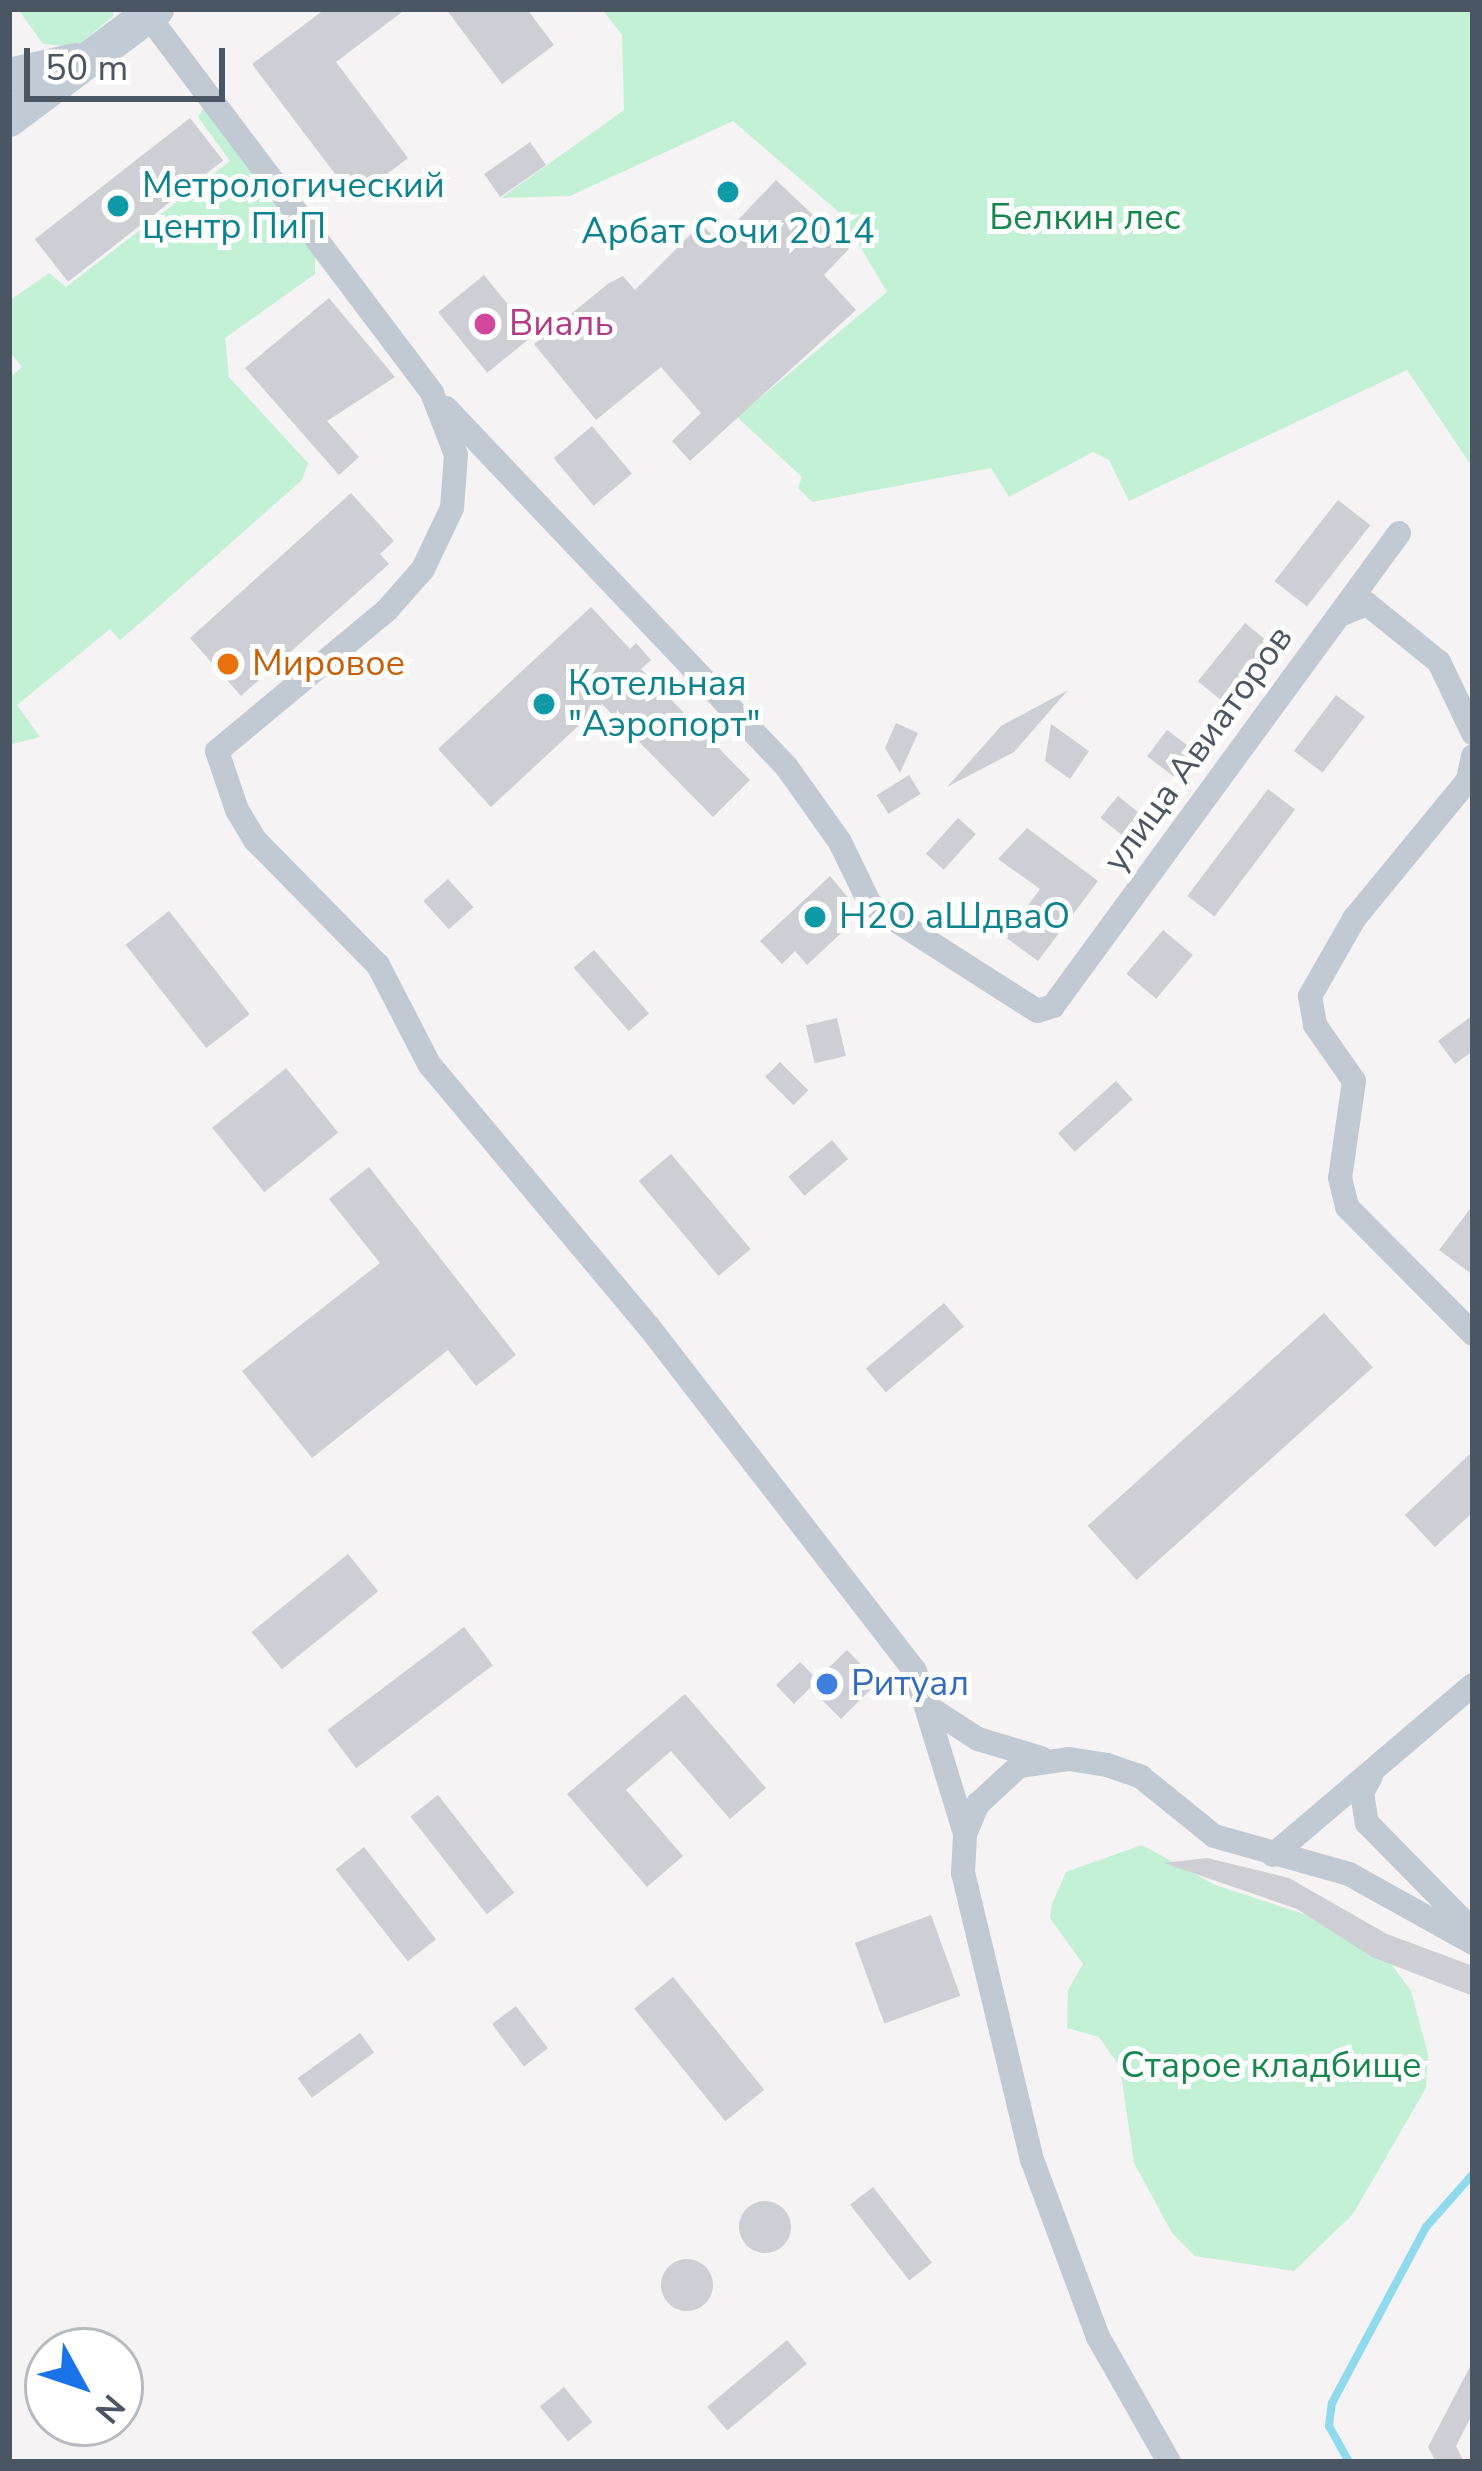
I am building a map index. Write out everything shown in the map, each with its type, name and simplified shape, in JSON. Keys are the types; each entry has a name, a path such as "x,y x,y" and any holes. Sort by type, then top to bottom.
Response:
{"main road":[{"path":"9,119 149,11"},
{"path":"9,76 63,66 106,48"}],"street":[{"path":"149,11 432,393 452,433 458,478 439,543 387,610 217,751 237,810 255,840 378,965 428,1064 649,1327 915,1671 965,1834 974,1933 1060,2248 1098,2337 1169,2462"},
{"name":"улица Авиаторов","path":"432,393 786,766 840,842 870,904 1037,1011 1053,1006 1399,533"},
{"path":"1342,614 1367,604 1439,662 1473,734"},
{"path":"1473,756 1468,779 1354,919 1310,996 1315,1025 1354,1082 1340,1178 1346,1207 1473,1334"},
{"path":"1273,1856 1473,1684"},
{"path":"930,1708 978,1739 1046,1760 1107,1765 1141,1777 1214,1835 1273,1856 1349,1874 1473,1943"},
{"path":"965,1834 999,1780 1046,1760"},
{"path":"1375,1769 1362,1792 1367,1823 1473,1930"}],"green space":[{"path":"18,9 113,9 113,16 76,47 43,44"},
{"name":"Белкин лес","path":"602,9 1473,9 1473,468 1407,370 1129,501 1109,460 1093,452 1009,497 991,468 812,502 798,488 802,477 737,417 887,292 841,214 733,121 570,196 501,198 624,110 622,35"},
{"path":"204,107 315,250 315,274 225,338 229,377 308,463 302,480 120,640 110,629 17,705 40,737 9,745 9,378 22,367 9,351 9,301 49,273 66,287 230,161 198,117"},
{"name":"Старое кладбище","path":"1142,1845 1215,1885 1313,1917 1392,1965 1411,1991 1428,2054 1426,2088 1353,2214 1294,2271 1195,2256 1172,2233 1134,2163 1120,2067 1099,2037 1067,2028 1068,1990 1083,1964 1050,1918 1052,1904 1066,1872"}],"building":[{"path":"325,9 406,9 336,62 408,158 354,199 252,64"},
{"path":"446,9 527,9 554,45 502,84"},
{"name":"Метрологический центр ПиП","path":"190,118 223,161 68,282 35,239"},
{"path":"530,142 546,165 500,197 484,174"},
{"path":"776,180 849,249 824,275 856,310 690,461 672,441 701,413 661,367 596,420 534,344 609,283 623,276 635,290 701,224 718,241"},
{"name":"Виаль","path":"484,275 533,336 487,373 438,312"},
{"path":"329,298 395,377 327,421 359,457 339,475 245,368"},
{"name":"Виаль","path":"592,426 632,473 594,506 554,458"},
{"path":"351,493 394,541 380,554 389,564 241,696 190,638"},
{"path":"1338,500 1370,525 1307,606 1275,581"},
{"name":"Котельная \"Аэропорт\"","path":"591,607 630,649 636,643 651,660 641,669 750,780 713,817 602,704 491,807 438,749"},
{"path":"1245,623 1276,648 1229,706 1198,681"},
{"path":"1068,690 1014,752 947,787 1001,726"},
{"path":"1336,695 1365,717 1323,773 1294,751"},
{"path":"896,723 918,733 900,773 885,748"},
{"path":"1051,724 1089,751 1070,779 1045,761"},
{"path":"1167,730 1195,751 1175,777 1147,756"},
{"path":"909,775 921,794 888,814 877,795"},
{"path":"1268,789 1295,809 1215,916 1187,896"},
{"path":"1118,796 1144,817 1126,839 1100,818"},
{"path":"958,818 976,834 944,870 926,854"},
{"path":"1027,828 1098,881 1038,961 1005,937 1040,889 998,859"},
{"name":"H2O аШдваО","path":"830,876 850,900 838,911 851,924 807,965 795,951 782,964 760,941"},
{"path":"448,879 473,907 449,929 423,901"},
{"path":"169,911 250,1014 206,1048 126,945"},
{"path":"1163,930 1193,955 1156,999 1126,974"},
{"path":"594,950 649,1013 629,1031 574,968"},
{"path":"1473,1015 1473,1051 1455,1064 1438,1041"},
{"path":"837,1018 846,1056 815,1063 806,1025"},
{"path":"780,1062 808,1090 793,1105 765,1077"},
{"path":"286,1068 338,1133 264,1192 212,1128"},
{"path":"1116,1081 1133,1100 1075,1152 1058,1133"},
{"path":"832,1140 848,1159 804,1196 788,1177"},
{"path":"671,1154 751,1249 719,1276 639,1181"},
{"path":"369,1167 516,1355 476,1386 448,1350 312,1458 242,1371 380,1263 329,1199"},
{"path":"1473,1205 1473,1275 1439,1250"},
{"path":"944,1303 964,1327 886,1392 866,1369"},
{"path":"1324,1313 1373,1367 1137,1580 1088,1526"},
{"path":"1473,1451 1473,1512 1435,1547 1405,1515"},
{"path":"348,1554 378,1591 282,1669 252,1632"},
{"path":"464,1627 493,1665 356,1768 327,1730"},
{"name":"Ритуал","path":"847,1650 878,1682 841,1719 810,1688 794,1704 776,1685 800,1662 817,1679"},
{"path":"685,1694 766,1788 730,1819 671,1751 626,1790 683,1856 647,1887 567,1794"},
{"path":"438,1795 514,1893 487,1914 410,1817"},
{"path":"364,1847 436,1939 408,1961 336,1869"},
{"path":"1207,1858 1289,1878 1387,1934 1473,1966 1473,1996 1372,1957 1297,1909 1164,1863"},
{"path":"931,1915 960,1996 884,2024 855,1943"},
{"path":"673,1977 764,2090 725,2121 634,2008"},
{"path":"516,2006 548,2048 524,2066 492,2024"},
{"path":"360,2033 374,2052 312,2098 298,2078"},
{"path":"873,2187 932,2263 909,2281 850,2205"},
{"path":"765,2201 783,2209 791,2227 783,2245 765,2253 747,2245 739,2227 747,2209"},
{"path":"687,2259 705,2267 713,2285 705,2303 687,2311 669,2303 661,2285 669,2267"},
{"path":"787,2340 807,2364 727,2431 707,2407"},
{"path":"1473,2361 1473,2413 1456,2446 1464,2462 1436,2462 1428,2447"},
{"path":"564,2387 592,2422 568,2441 540,2407"}],"waterway":[{"path":"1349,2462 1329,2426 1332,2403 1426,2227 1473,2174"}],"place":[{"name":"Арбат Сочи 2014","path":"728,192"},
{"name":"Метрологический центр ПиП","path":"118,206"},
{"name":"Виаль","path":"485,324"},
{"name":"Мировое","path":"228,664"},
{"name":"Котельная \"Аэропорт\"","path":"544,704"},
{"name":"H2O аШдваО","path":"815,917"},
{"name":"Ритуал","path":"827,1684"}]}
